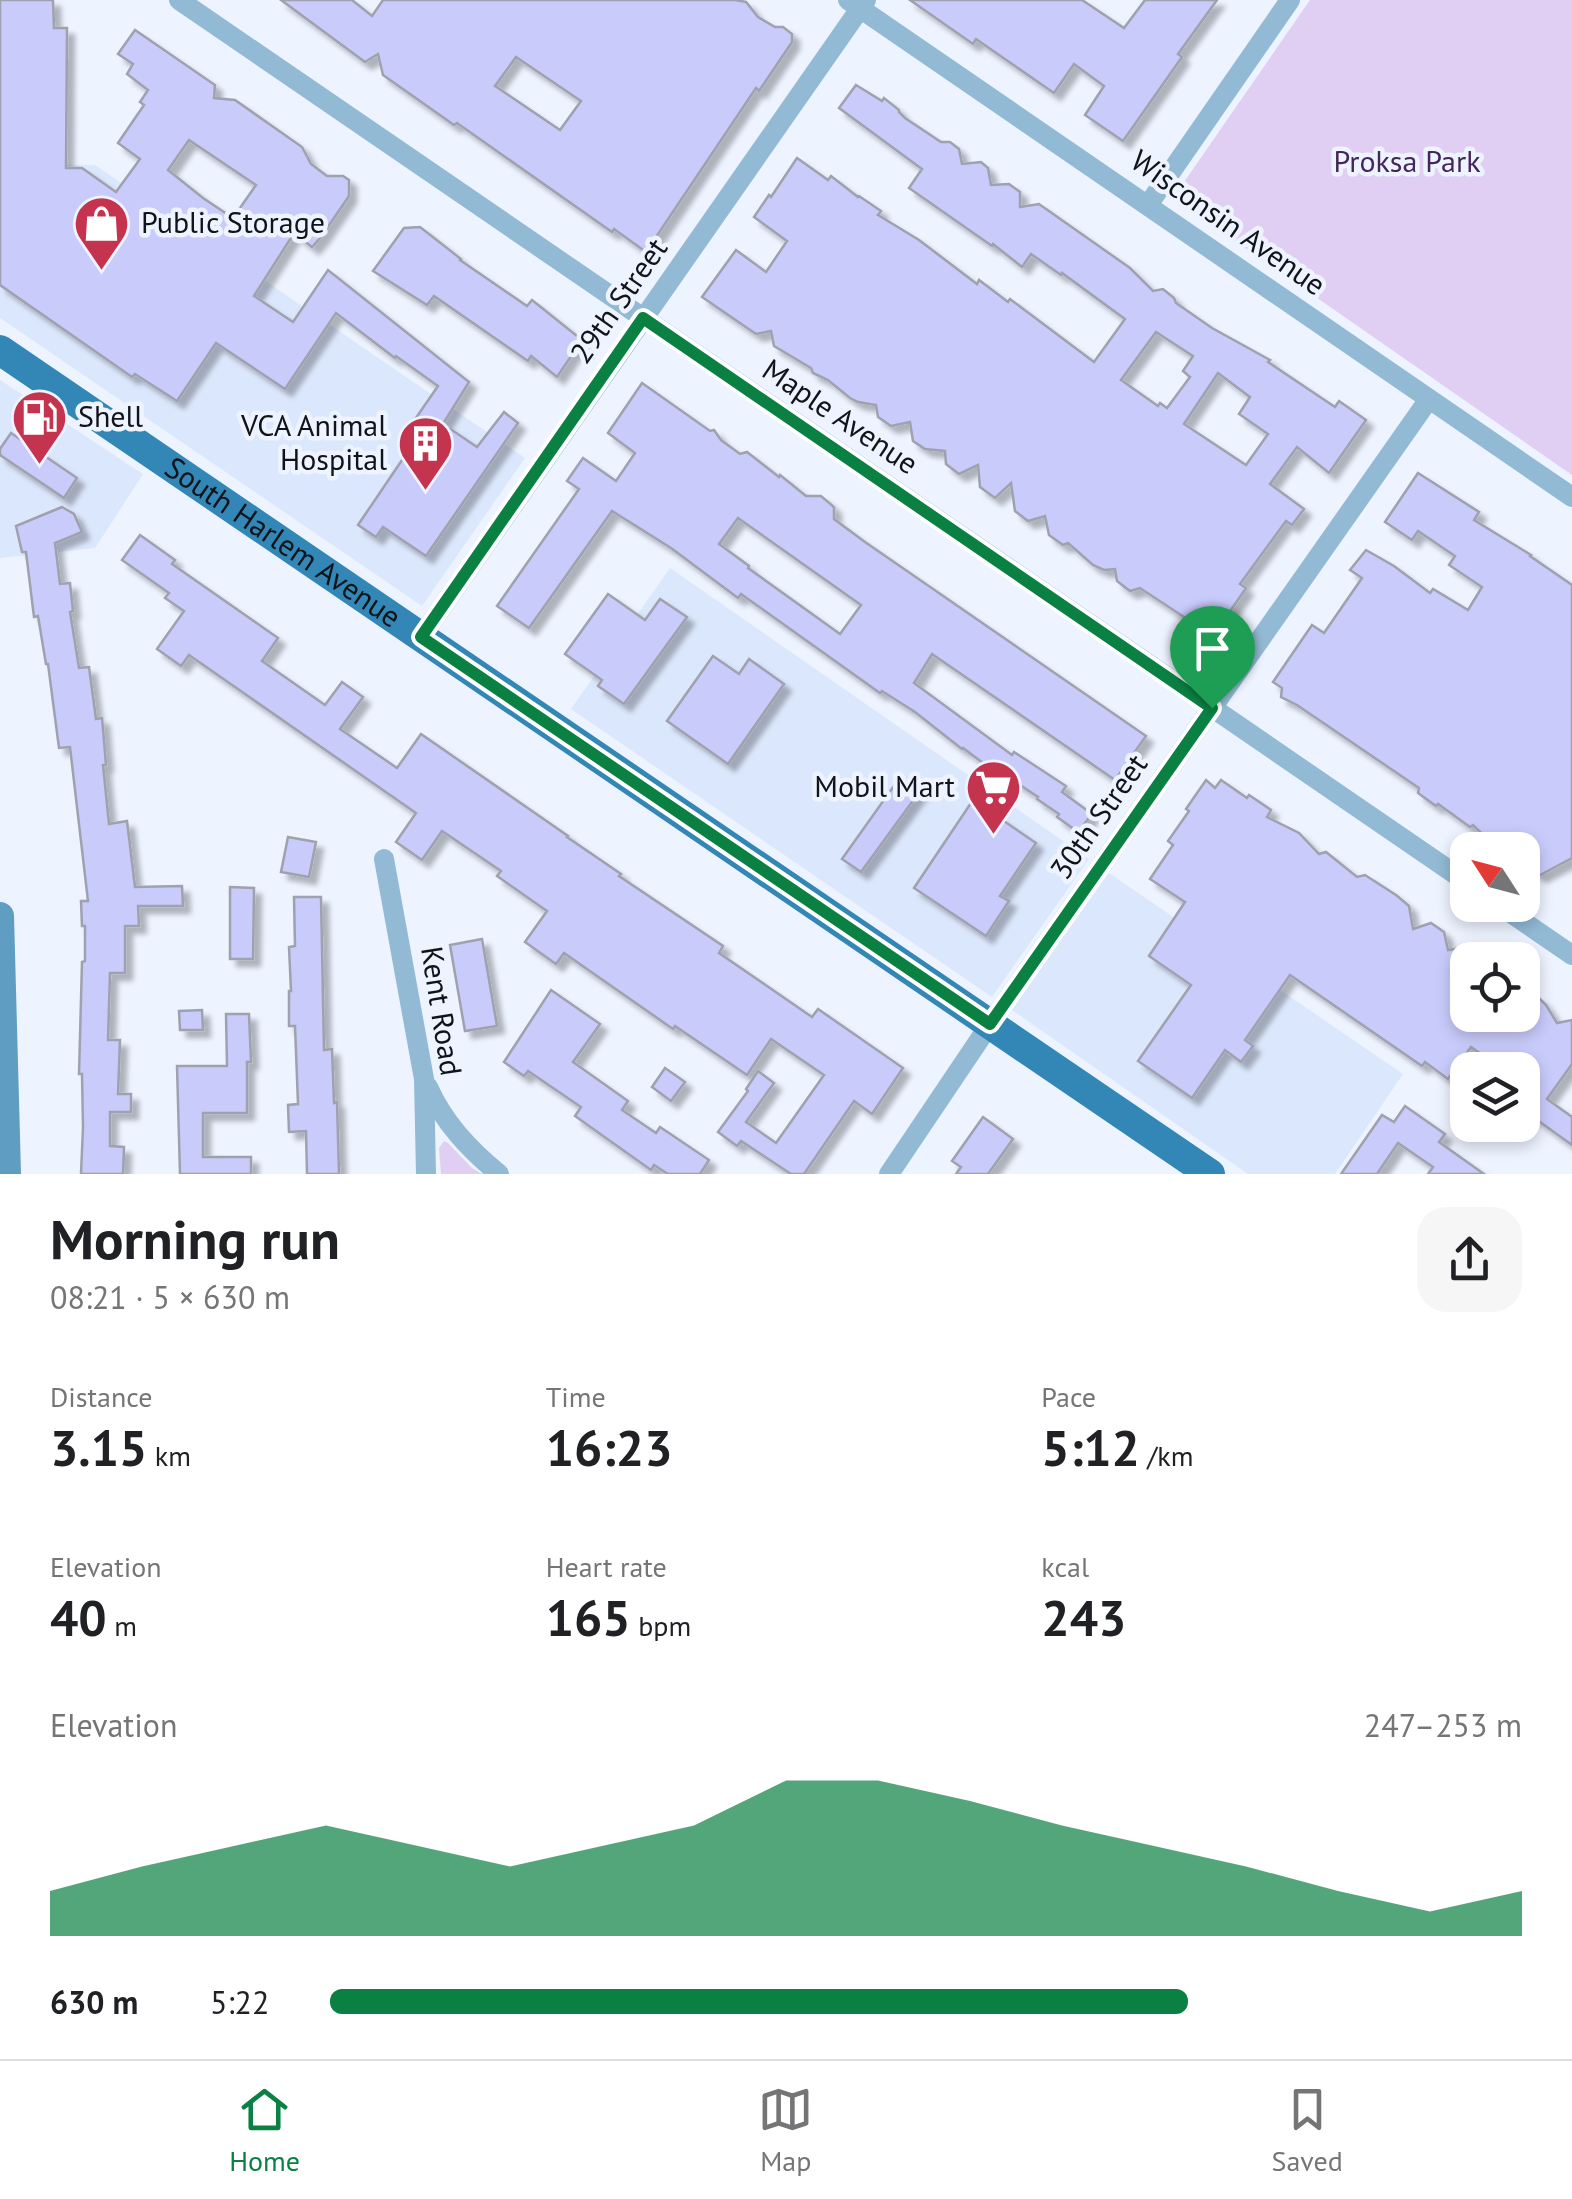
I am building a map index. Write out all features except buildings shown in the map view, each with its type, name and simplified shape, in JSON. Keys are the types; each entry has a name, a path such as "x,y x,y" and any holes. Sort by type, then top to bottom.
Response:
{"main road":[{"name":"South Harlem Avenue","path":"0,350 1210,1174"}],"street":[{"name":"Maple Avenue","path":"178,0 1450,871"},
{"path":"1148,204 1290,0"},
{"name":"29th Street","path":"421,637 858,3"},
{"name":"Wisconsin Avenue","path":"858,3 1572,497"},
{"name":"30th Street","path":"889,1174 1429,399"},
{"name":"Kent Road","path":"384,859 424,1079 426,1174"},
{"path":"0,916 7,1174"},
{"path":"1524,922 1572,955"},
{"path":"424,1079 436,1104 464,1143 498,1174"}],"shaded area":[{"path":"0,164 95,165 525,458 422,606 0,318"},
{"path":"0,380 143,474 95,548 0,558"},
{"path":"670,568 1089,859 992,997 571,709"},
{"path":"1109,873 1403,1074 1335,1174 1248,1174 1012,1010"}],"green space":[{"name":"Proksa Park","path":"1310,0 1572,0 1572,475 1173,198"},
{"path":"444,1141 482,1174 441,1174 439,1148"}],"place":[{"name":"Public Storage","path":"102,272"},
{"name":"Shell","path":"39,466"},
{"name":"VCA Animal Hospital","path":"426,492"},
{"name":"Mobil Mart","path":"994,836"}],"route":[{"path":"643,318 1212,708 990,1024 421,637 643,318"}]}
